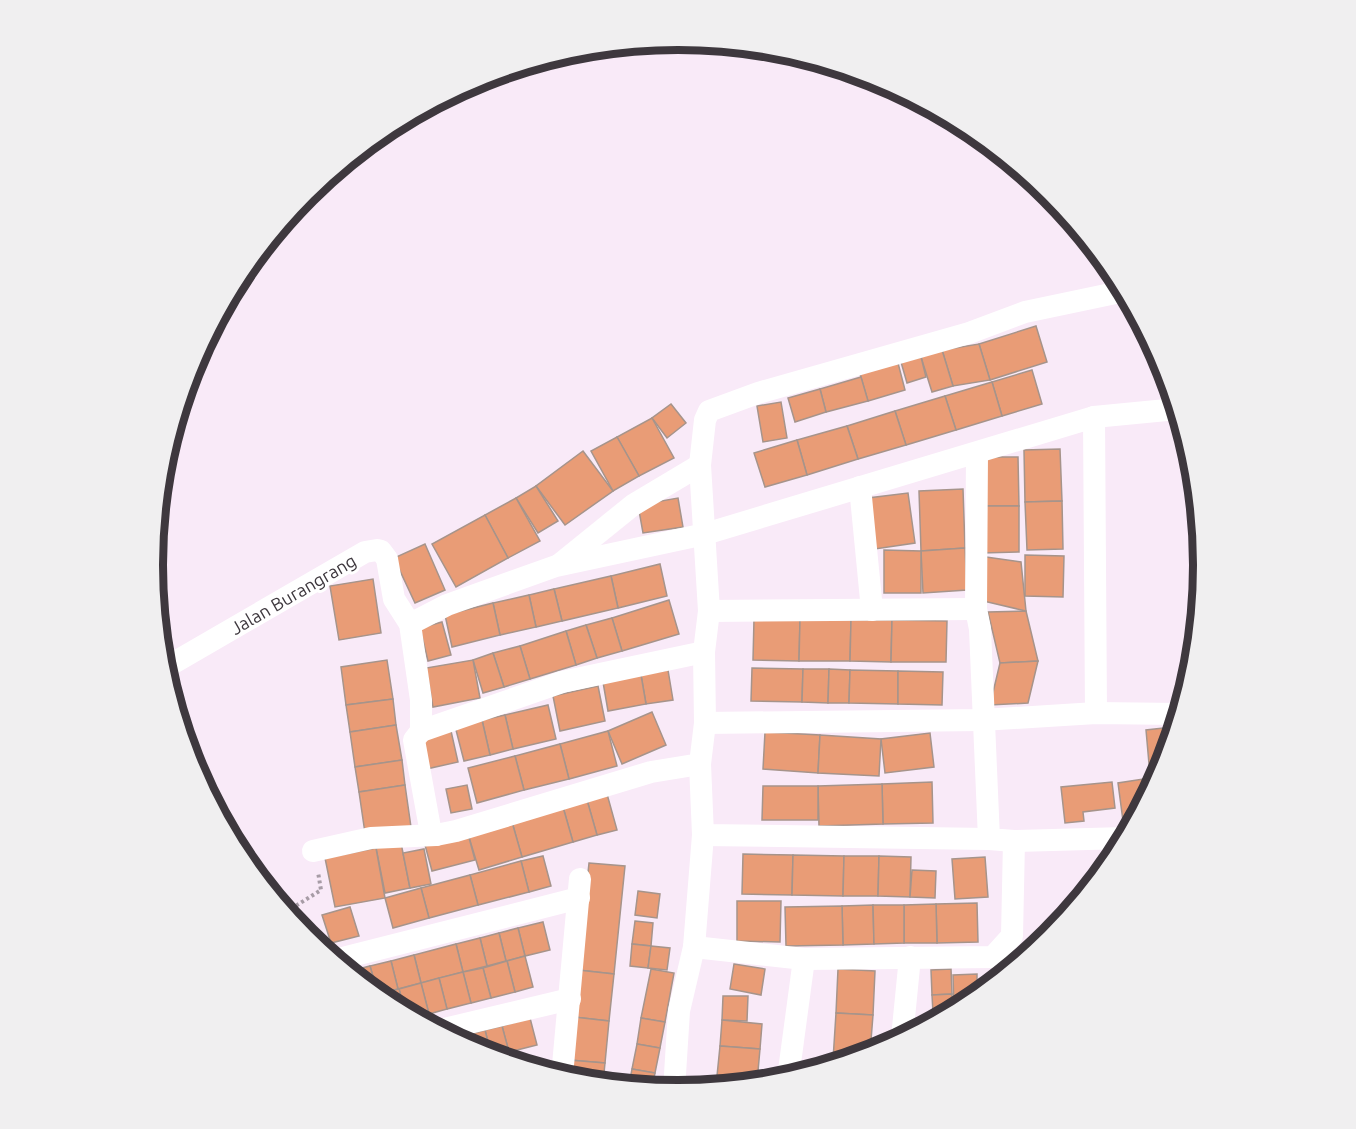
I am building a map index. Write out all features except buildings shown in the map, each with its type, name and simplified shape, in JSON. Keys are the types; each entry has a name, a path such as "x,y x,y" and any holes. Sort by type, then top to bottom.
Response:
{"street":[{"path":"675,1080 680,1011 694,947 703,835 700,764 705,723 704,652 709,611 700,465 705,420 709,411 717,406 969,333 1025,312 1115,293"},
{"path":"422,731 421,700 410,624 447,605 556,566 705,534 1094,417 1169,410"},
{"path":"1094,417 1096,713"},
{"path":"977,453 976,609 980,629 982,720 989,839"},
{"path":"556,566 633,505 700,465"},
{"path":"860,487 872,610"},
{"name":"Jalan Burangrang","path":"173,664 202,648 241,622 364,552 372,550 381,551 387,559 394,599 410,624"},
{"path":"709,611 976,609"},
{"path":"436,835 429,828 414,740 422,731 562,682 704,652"},
{"path":"705,723 982,720 1096,713 1171,714"},
{"path":"313,850 371,838 436,835 456,831 651,772 700,764"},
{"path":"703,835 1014,841 1114,838"},
{"path":"694,947 804,959 993,957 1012,936 1014,841"},
{"path":"344,957 580,889 563,1066"},
{"path":"903,1027 910,957"},
{"path":"789,1067 804,959"},
{"path":"452,1027 570,999"}],"path":[{"path":"294,907 321,890 313,850"}]}
